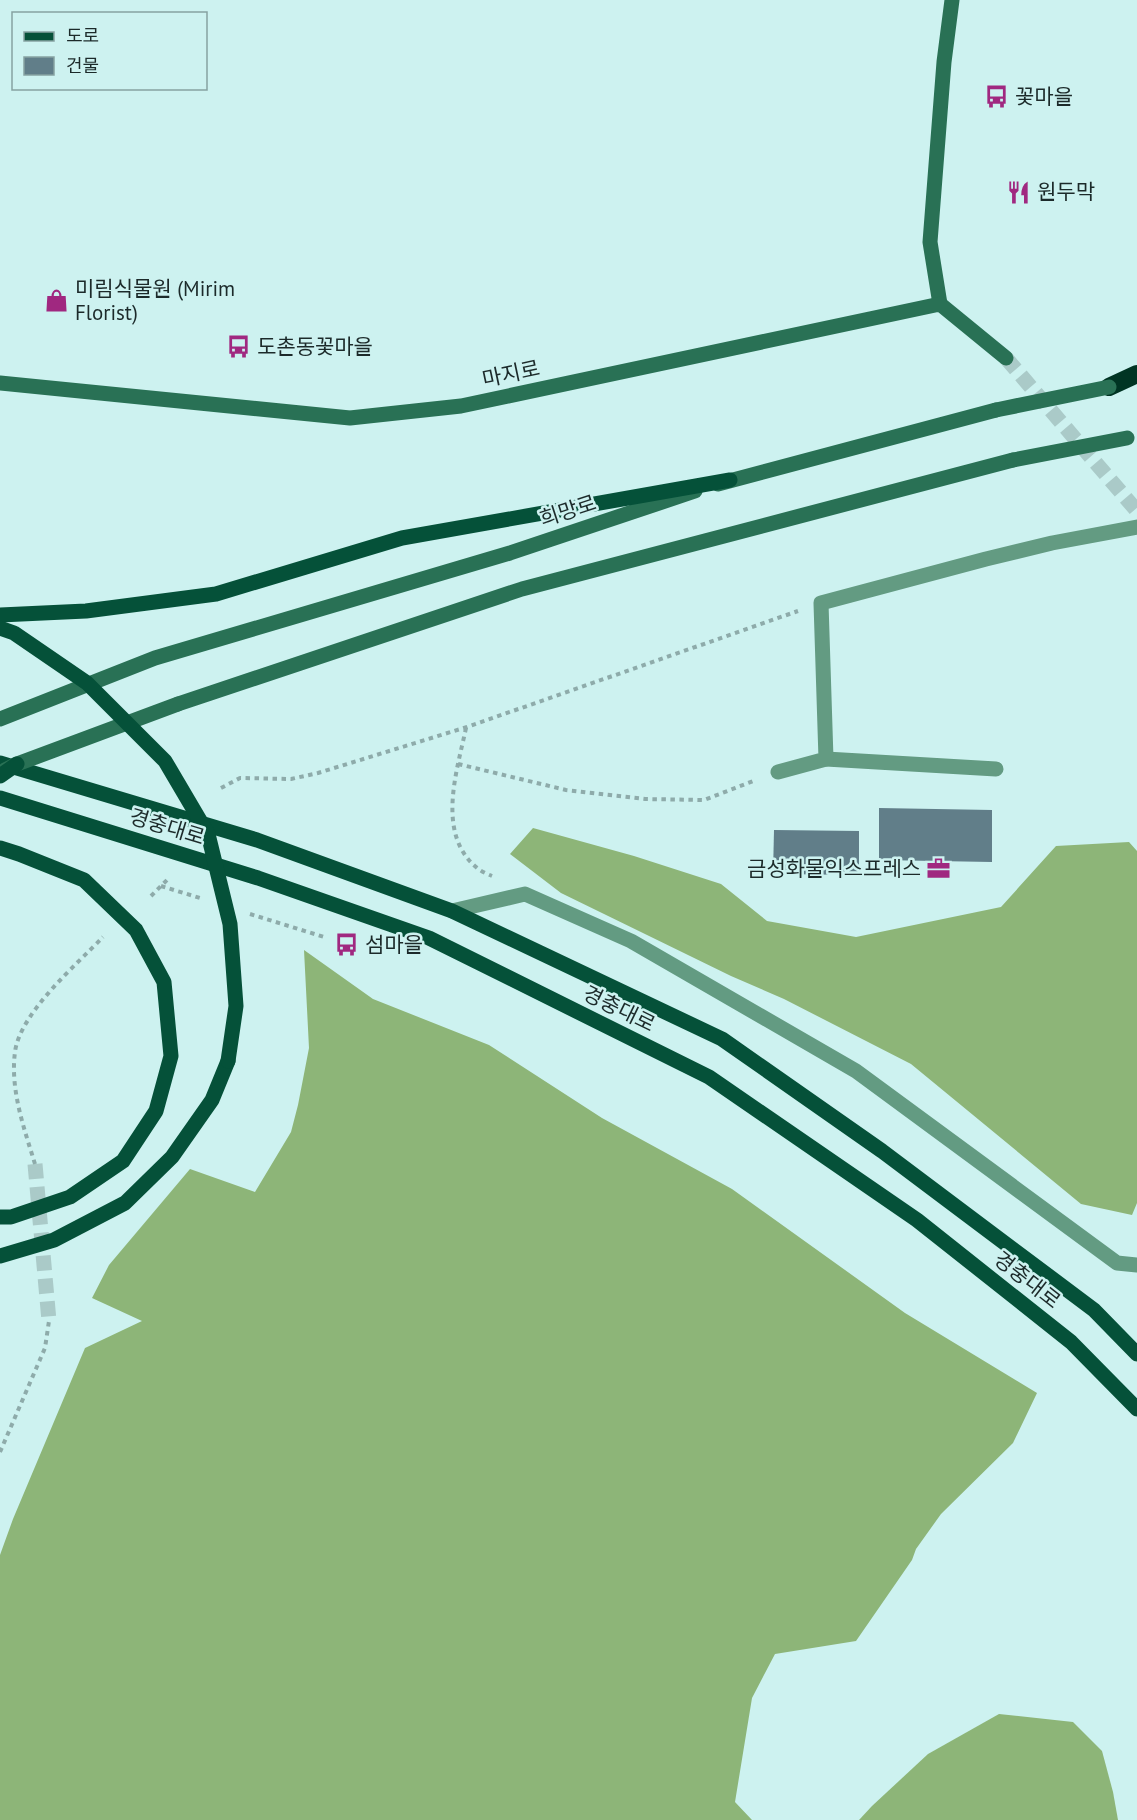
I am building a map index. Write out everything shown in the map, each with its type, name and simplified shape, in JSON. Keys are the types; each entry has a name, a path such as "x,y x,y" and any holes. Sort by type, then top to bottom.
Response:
{"highway":[{"path":"1109,387 1137,374"}],"main road":[{"path":"952,0 944,62 930,242 940,304 1006,358"},
{"name":"마지로","path":"0,383 350,418 461,406 940,304"},
{"path":"1109,387 1137,384"},
{"name":"희망로","path":"0,719 155,658 510,553 730,480 996,410 1109,387"},
{"path":"0,774 17,764 178,704 522,589 1013,460 1132,437"},
{"path":"0,615 86,611 216,594 402,538 730,480"},
{"path":"0,628 14,633 87,683 165,761 208,834 230,924 236,1006 228,1061 212,1100 171,1157 125,1203 54,1240 0,1256"},
{"name":"경충대로","path":"0,763 257,840 452,911 722,1039 882,1151 1094,1310 1137,1354"},
{"name":"경충대로","path":"0,798 258,878 429,938 709,1077 917,1220 1071,1342 1137,1409"},
{"path":"0,848 84,880 136,930 164,982 171,1056 156,1111 123,1161 70,1197 11,1217 0,1217"}],"lane":[{"path":"826,759 821,603 1052,543 1137,527"},
{"path":"778,772 826,759 996,769"},
{"path":"452,911 525,894 631,941 856,1071 1118,1263 1137,1265"}],"path":[{"path":"221,788 240,778 291,779 318,773 466,727 821,603"},
{"path":"466,727 452,800 454,828 459,847 476,868 525,894"},
{"path":"458,764 566,790 645,798 704,800 778,772"},
{"path":"151,896 170,877"},
{"path":"35,1164 16,1098 13,1069 15,1049 23,1028 36,1008 103,938"},
{"path":"0,1452 45,1348 49,1321"}],"green space":[{"path":"533,828 634,856 721,884 767,921 856,937 1001,907 1056,846 1129,842 1137,851 1137,1203 1132,1215 1081,1204 911,1064 784,999 731,976 561,893 510,854"},
{"path":"304,950 373,999 489,1045 602,1118 732,1189 905,1313 1037,1393 1013,1443 941,1514 856,1641 775,1654 752,1698 735,1802 752,1820 0,1820 0,1555 85,1348 142,1321 92,1298 109,1265 190,1169 255,1192 291,1132 309,1048"},
{"path":"999,1714 1073,1722 1102,1751 1118,1820 859,1820 928,1754"}],"building":[{"path":"879,808 992,810 992,862 879,860"},
{"path":"774,830 859,831 859,875 773,874"}],"tunnel":[{"path":"1006,358 1137,511"},
{"path":"35,1164 49,1321"}],"place":[{"name":"꽃마을","path":"997,97"},
{"name":"원두막","path":"1019,192"},
{"name":"미림식물원 (Mirim Florist)","path":"57,301"},
{"name":"도촌동꽃마을","path":"239,347"},
{"name":"금성화물익스프레스","path":"939,869"},
{"name":"섬마을","path":"347,945"}]}
